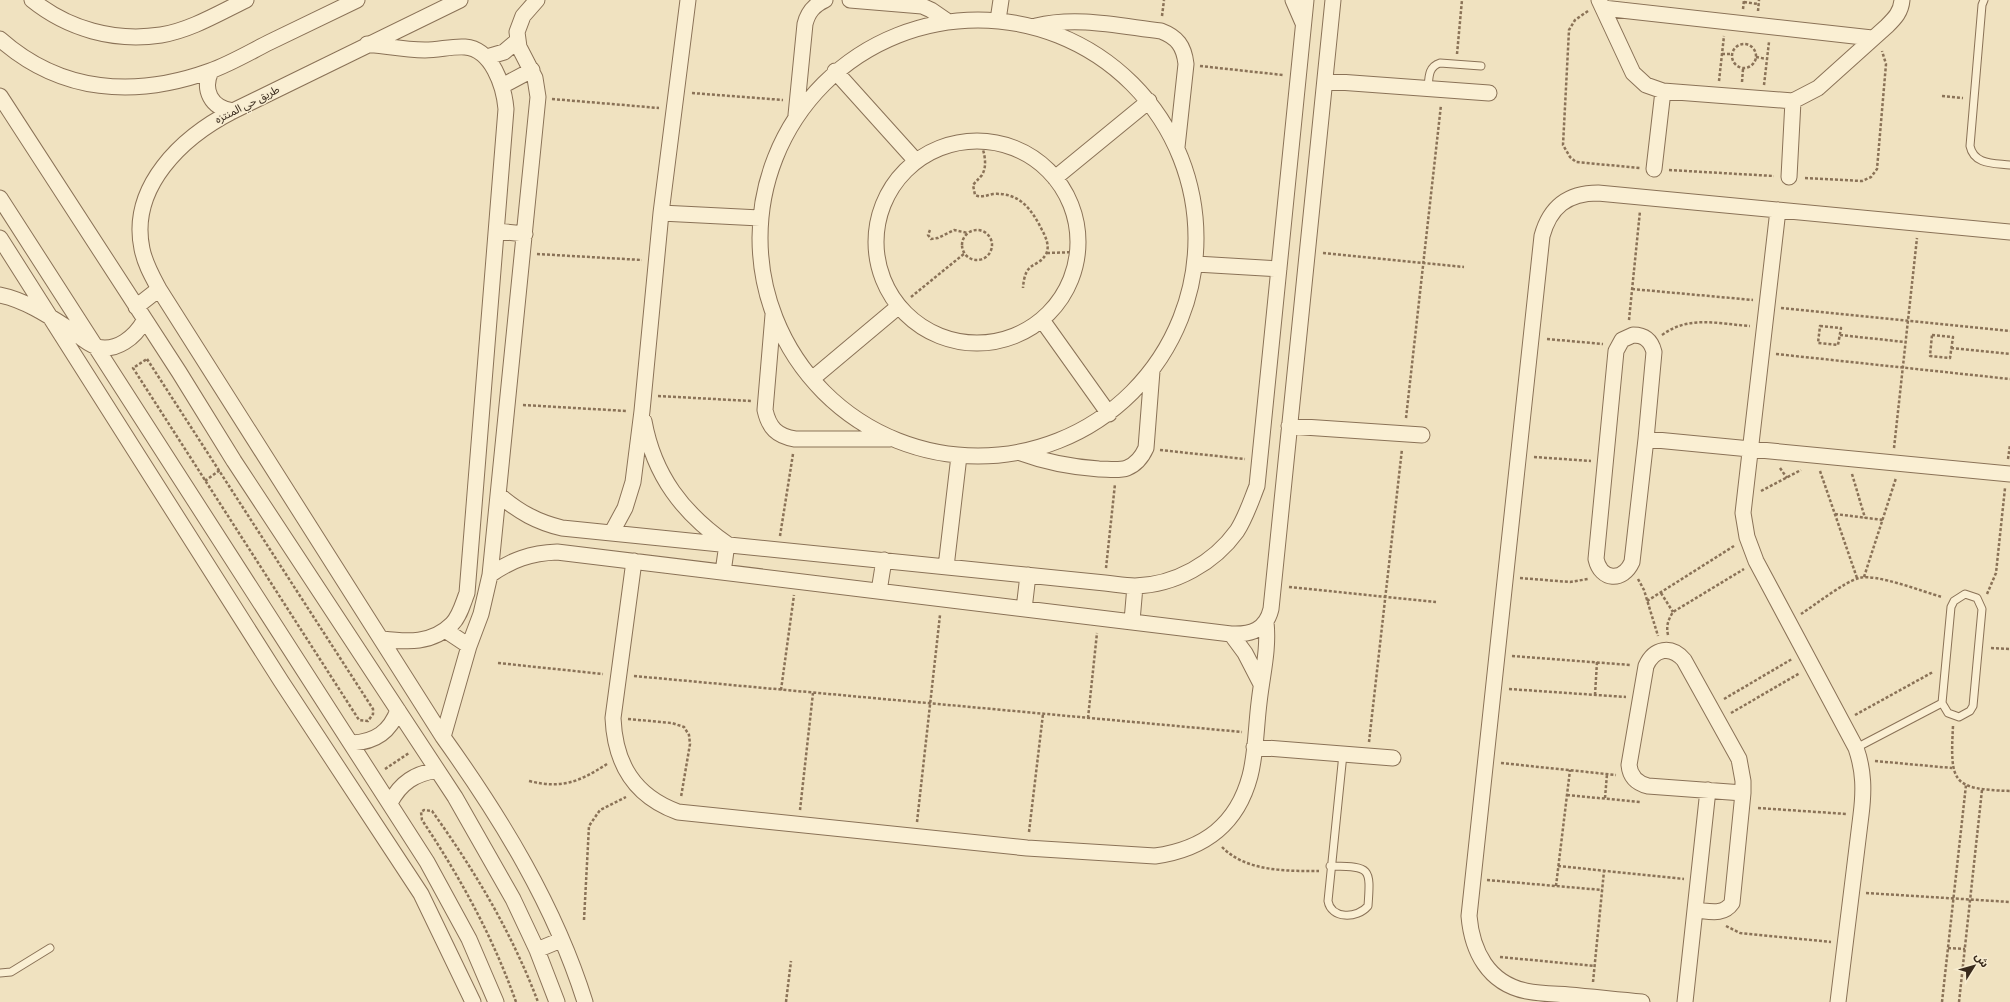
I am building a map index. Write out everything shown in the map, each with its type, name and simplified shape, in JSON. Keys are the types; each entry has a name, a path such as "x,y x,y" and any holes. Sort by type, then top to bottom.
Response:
{"street":[{"path":"32,0 46,11 73,26 102,34 132,38 162,35 200,23 246,0"},
{"path":"0,39 14,52 38,67 64,78 91,85 118,88 150,87 182,80 211,71 357,0"},
{"name":"طريق حي المنتزه","path":"460,0 366,44 233,111 200,130 169,160 150,187 143,207 140,228 142,249 148,269 159,289 443,737 482,792 512,841 539,891 561,940 584,1002"},
{"path":"443,737 469,646 481,614 490,575 538,98 538,88 532,70 522,53 517,32 523,16 537,0"},
{"path":"612,532 629,496 642,411 661,213 688,0"},
{"path":"797,108 836,71 860,52 888,38 917,27 947,21 972,19 998,20 1035,26 1068,38 1098,55 1125,76 1149,101 1164,123 1177,146 1188,175 1194,204 1197,234 1196,264 1188,302 1173,338 1152,371 1132,394 1109,414 1081,431 1058,442 1021,453 990,456 959,456 925,450 893,439 863,423 835,403 812,379 790,348 773,314 763,276 760,250 760,218 766,181 779,147 797,108 807,15 813,7 825,0"},
{"path":"850,0 922,6 931,10 947,21"},
{"path":"998,20 1000,0"},
{"path":"1292,0 1304,24"},
{"path":"499,495 523,514 545,524 562,528 1135,586 1159,583 1182,576 1203,564 1222,549 1243,520 1249,509 1257,486 1306,0"},
{"path":"634,561 613,718 614,734 619,757 628,775 642,792 663,807 678,812 798,826 1027,848 1155,856 1175,853 1195,846 1213,836 1230,818 1243,798 1251,774 1261,684 1266,659 1266,622 1271,609 1317,152 1334,0"},
{"path":"1601,4 1633,73 1646,85 1663,91 1793,101 1818,88 1896,18 1901,7 1902,0"},
{"path":"1601,4 1725,22 1872,38"},
{"path":"1035,26 1050,23 1080,21 1161,31 1171,35 1180,42 1185,53 1186,64 1177,146"},
{"path":"487,57 504,52 518,40"},
{"path":"366,44 420,50 466,46 482,52 487,57 502,86 506,103 506,120 467,593 460,612 453,623 445,630 422,640 407,642 382,639"},
{"path":"502,86 532,70"},
{"path":"211,71 207,86 208,94 218,106 233,111"},
{"path":"836,71 916,161"},
{"path":"1325,81 1489,93"},
{"path":"1654,169 1663,91"},
{"path":"0,96 179,372 234,461 421,745 486,849 513,899 557,1002"},
{"path":"1055,178 1149,101"},
{"path":"1789,177 1793,101"},
{"path":"980,141 1014,148 1043,166 1055,178 1064,191 1076,220 1078,252 1075,268 1062,296 1042,320 1014,336 983,343 968,343 952,340 923,327 910,318 899,306 882,278 876,246 876,230 879,214 891,189 904,172 916,161 930,152 946,145 980,141"},
{"path":"1291,150 1317,152"},
{"path":"1642,1002 1525,991 1506,983 1490,971 1478,955 1471,936 1469,916 1542,236 1546,223 1552,212 1567,200 1585,193 1642,197 2010,232"},
{"path":"0,198 352,743 427,862 469,939 496,1002"},
{"path":"1778,210 1743,500 1743,513 1747,538 1756,561 1858,754 1864,785 1838,1002"},
{"path":"661,213 760,218"},
{"path":"497,231 525,234"},
{"path":"0,238 227,595 421,894 473,1002"},
{"path":"1196,264 1279,269"},
{"path":"136,306 159,289"},
{"path":"0,295 8,297 51,318 96,347 106,347 125,342 133,336 144,320"},
{"path":"812,379 899,306"},
{"path":"773,314 766,402 768,421 774,430 783,437 795,439 893,439"},
{"path":"1042,320 1109,414"},
{"path":"1638,335 1644,337 1652,346 1654,352 1646,439 1632,562 1629,569 1623,574 1616,577 1608,576 1602,572 1596,559 1606,462 1622,341 1638,335"},
{"path":"1272,337 1298,338"},
{"path":"1021,453 1068,467 1117,470 1135,464 1142,457 1146,448 1152,371"},
{"path":"483,403 508,404"},
{"path":"642,411 646,434 653,456 672,490 691,515 727,544"},
{"path":"1289,426 1422,435"},
{"path":"1646,439 1749,449 1816,459 1847,458 2008,474"},
{"path":"946,567 959,456"},
{"path":"1257,486 1283,487"},
{"path":"722,572 727,544"},
{"path":"490,575 504,564 521,557 539,553 557,552 1232,634 1253,633 1266,622"},
{"path":"879,591 884,560"},
{"path":"1024,608 1028,575"},
{"path":"227,595 247,581"},
{"path":"1132,621 1135,586"},
{"path":"460,612 481,614"},
{"path":"445,630 469,646"},
{"path":"1232,634 1245,653 1261,684"},
{"path":"1695,910 1719,912 1724,911 1732,903 1742,800 1742,776 1739,759 1684,660 1678,654 1667,650 1655,653 1649,658 1646,666 1640,698 1629,765 1632,776 1636,781 1648,786 1708,790 1742,800"},
{"path":"352,743 364,743 376,739 386,732 394,722 398,710"},
{"path":"1255,740 1343,754 1393,758"},
{"path":"390,803 403,783 413,776 437,770"},
{"path":"1685,1002 1708,790"},
{"path":"536,950 561,940"}],"lane":[{"path":"1984,0 1982,5 1970,146 1974,156 1983,162 2010,164"},
{"path":"1428,88 1430,71 1432,67 1440,63 1481,66"},
{"path":"1965,594 1977,598 1981,603 1982,610 1973,706 1965,715 1953,716 1944,709 1942,703 1951,607 1954,601 1965,594"},
{"path":"1858,754 1942,703"},
{"path":"1330,868 1359,867 1368,873 1370,878 1368,906 1364,910 1356,915 1337,914 1332,911 1328,901 1330,868 1343,754"},
{"path":"0,973 11,972 50,948"}],"path":[{"path":"1456,64 1462,0"},
{"path":"1744,2 1758,4"},
{"path":"1601,4 1582,13 1575,20 1569,30 1564,145 1570,157 1583,164 1862,181 1875,173 1877,169 1886,64 1882,50 1872,38"},
{"path":"1717,95 1725,22"},
{"path":"1763,99 1771,27"},
{"path":"1745,44 1753,48 1756,57 1754,64 1743,69 1733,63 1732,54 1736,46 1745,44"},
{"path":"1722,54 1732,54"},
{"path":"1756,57 1767,59"},
{"path":"1186,64 1298,76"},
{"path":"676,92 797,108"},
{"path":"1942,96 1975,100"},
{"path":"538,98 674,109"},
{"path":"980,141 984,152 984,164 982,174 973,185 975,195 999,194 1024,203 1035,215 1048,246 1044,258 1028,269 1024,275 1023,288"},
{"path":"1531,337 1622,341 1632,289 1642,197"},
{"path":"1864,577 1883,520 1896,463 1903,367 1919,224"},
{"path":"930,230 928,235 931,239 938,238 954,230 968,233"},
{"path":"973,230 985,232 992,241 992,247 987,257 975,260 965,253 962,243 968,233 973,230"},
{"path":"1307,251 1464,267"},
{"path":"1047,252 1078,252"},
{"path":"523,253 656,260"},
{"path":"899,306 965,253"},
{"path":"1632,289 2010,331"},
{"path":"1652,346 1668,331 1689,322 1764,327"},
{"path":"1820,326 1841,328 1840,335 1838,345 1818,342 1820,326"},
{"path":"1840,335 1906,342"},
{"path":"1932,335 1953,337 1952,348 1950,358 1930,356 1932,335"},
{"path":"1952,348 2010,354"},
{"path":"1761,353 2010,378"},
{"path":"147,359 373,709 373,714 368,721 359,720 205,481 132,368 147,359"},
{"path":"643,395 766,402"},
{"path":"508,404 642,411"},
{"path":"778,550 795,439"},
{"path":"1146,448 1259,461"},
{"path":"1518,456 1606,462"},
{"path":"1847,458 1865,518"},
{"path":"1743,500 1816,459 1857,578"},
{"path":"189,492 234,461"},
{"path":"1105,583 1117,470"},
{"path":"1981,603 1990,589 1996,573 2008,474"},
{"path":"1835,514 1883,520"},
{"path":"1647,601 1747,538"},
{"path":"1667,650 1666,629 1668,620 1673,612 1756,561"},
{"path":"1629,569 1640,582 1667,650"},
{"path":"1505,577 1570,582 1587,580 1602,572"},
{"path":"1789,622 1857,578 1864,577 1879,579 1954,601"},
{"path":"781,690 796,581"},
{"path":"1273,585 1436,602"},
{"path":"1661,593 1673,612"},
{"path":"916,837 941,598"},
{"path":"1088,718 1099,617"},
{"path":"1979,647 2010,650"},
{"path":"1710,707 1805,652"},
{"path":"1497,655 1646,666"},
{"path":"1595,695 1597,662"},
{"path":"498,663 1088,718 1255,740"},
{"path":"1718,721 1812,666"},
{"path":"1842,722 1945,666"},
{"path":"1494,688 1640,698"},
{"path":"798,826 813,693"},
{"path":"1027,848 1043,714"},
{"path":"1953,716 1951,760 1952,768 1955,774 1966,785 1982,790 2010,791"},
{"path":"613,718 672,723 684,727 689,735 690,744 678,812"},
{"path":"373,777 421,745"},
{"path":"1858,754 1952,768"},
{"path":"529,781 546,786 564,785 580,780 619,757"},
{"path":"1486,761 1632,776"},
{"path":"1556,886 1570,770"},
{"path":"1605,798 1607,774"},
{"path":"1942,1002 1966,785"},
{"path":"1959,1002 1982,790"},
{"path":"584,920 588,826 600,810 618,800 642,792"},
{"path":"1567,795 1644,802"},
{"path":"1742,800 1861,815"},
{"path":"516,1002 480,916 462,883 422,820 422,812 424,810 432,811 480,882 516,948 538,1002"},
{"path":"1213,836 1224,849 1238,858 1254,865 1287,871 1330,868"},
{"path":"1558,866 1698,880"},
{"path":"1592,997 1604,871"},
{"path":"1473,879 1602,890"},
{"path":"1852,892 2010,902"},
{"path":"1719,912 1726,926 1740,933 1845,944"},
{"path":"1948,948 1965,949"},
{"path":"1478,955 1595,966"},
{"path":"786,1002 791,961"}]}
